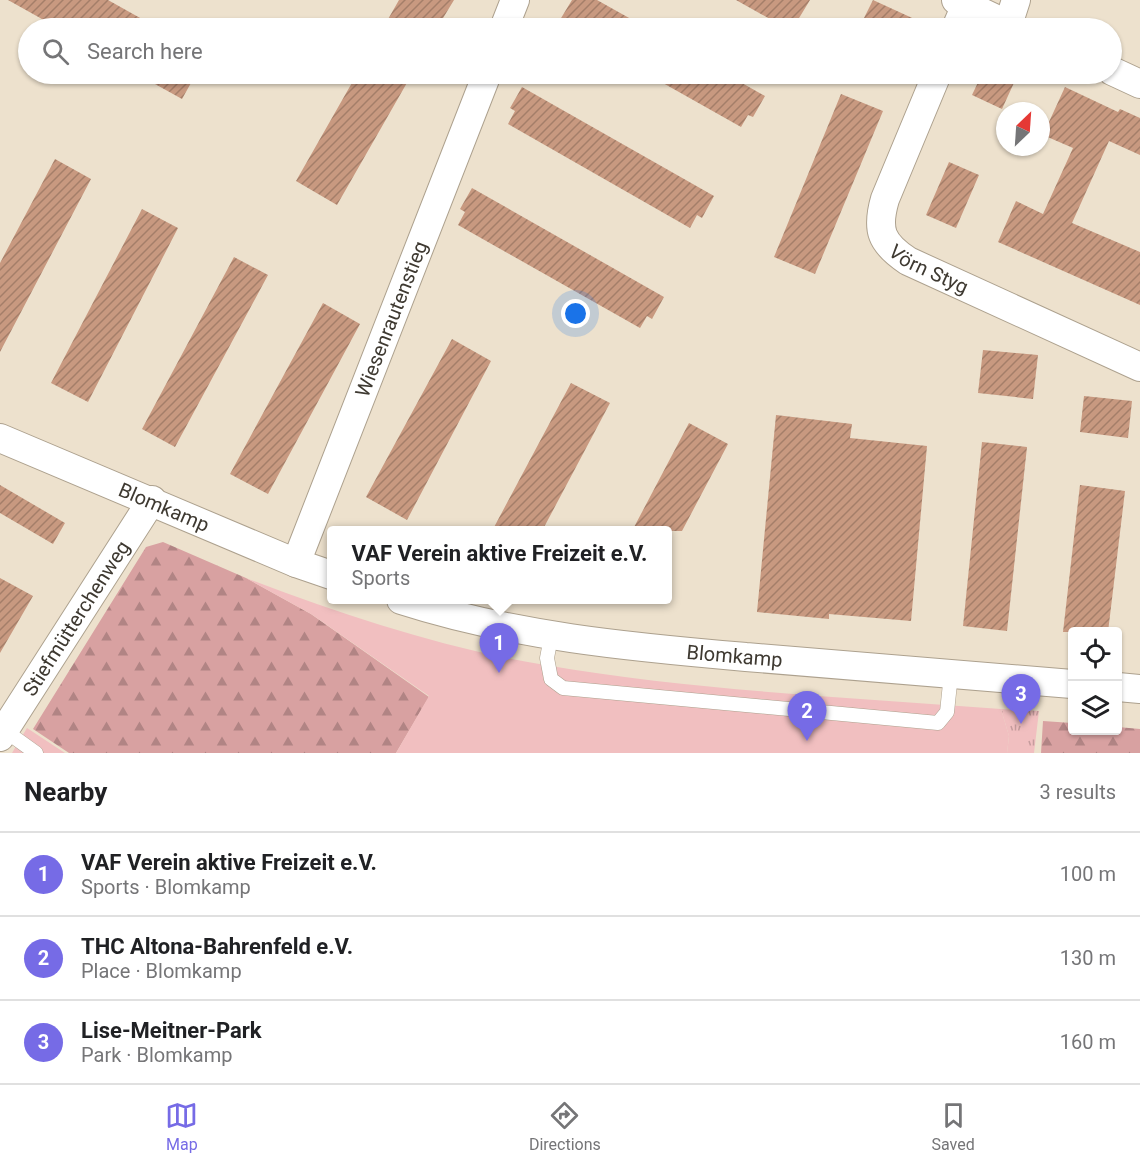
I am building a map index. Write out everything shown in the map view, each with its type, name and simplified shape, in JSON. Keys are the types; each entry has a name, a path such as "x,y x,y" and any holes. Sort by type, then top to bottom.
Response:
{"street":[{"path":"508,18 515,0"},
{"path":"959,11 1013,18"},
{"path":"1122,76 1140,84"},
{"name":"Wiesenrautenstieg","path":"297,563 483,84"},
{"name":"Vörn Styg","path":"933,84 885,199 880,218 883,237 892,250 908,261 1140,367"},
{"name":"Blomkamp","path":"0,438 327,574"},
{"name":"Stiefmütterchenweg","path":"2,733 152,500"},
{"name":"Blomkamp","path":"413,604 551,637 635,647 1068,684"},
{"path":"1122,687 1140,689"}],"lane":[{"path":"551,637 547,658 551,679 564,688 575,690 938,723 947,712 951,674"},
{"path":"2,733 36,753"}],"green space":[{"path":"163,542 246,578 311,614 429,697 396,753 69,753 33,729 146,547"},
{"path":"246,578 393,629 468,649 545,665 715,687 1001,709 1009,736 1007,753 396,753 429,696 311,614"},
{"path":"1001,709 1039,711 1034,753 1007,753 1009,736"},
{"path":"1043,721 1068,723 1068,735 1122,735 1122,727 1140,729 1140,753 1041,753"},
{"path":"27,728 65,753 12,753"}],"building":[{"path":"8,0 108,0 140,18 40,18"},
{"path":"399,0 454,0 443,18 389,18"},
{"path":"572,0 597,0 629,18 561,18"},
{"path":"736,0 810,0 799,18 768,18"},
{"path":"873,0 912,18 864,18"},
{"path":"155,84 190,84 182,99"},
{"path":"351,84 406,84 337,205 296,181"},
{"path":"665,84 744,84 765,96 753,117 748,115 741,127"},
{"path":"977,84 1013,84 1005,102 996,102 996,106 972,95"},
{"path":"522,87 714,196 702,218 697,215 690,228 508,124 515,111 510,108"},
{"path":"1065,87 1118,112 1120,109 1140,118 1140,155 1109,141 1072,223 1140,252 1140,305 998,242 1016,201 1043,214 1073,148 1050,138 1050,120"},
{"path":"841,94 883,111 815,274 774,257"},
{"path":"55,159 91,179 0,352 0,263"},
{"path":"949,162 979,175 956,228 926,215"},
{"path":"472,188 664,297 652,319 647,316 640,328 458,225 465,212 460,209"},
{"path":"142,209 178,228 88,402 51,383"},
{"path":"234,257 268,275 175,447 142,429"},
{"path":"323,303 360,324 268,494 230,474"},
{"path":"452,339 491,361 407,520 366,497"},
{"path":"983,350 1038,355 1033,399 978,393"},
{"path":"571,383 610,403 545,526 495,526"},
{"path":"1084,396 1132,401 1128,438 1080,432"},
{"path":"776,415 852,424 850,438 927,446 911,621 829,614 829,619 757,612"},
{"path":"689,423 728,444 682,531 672,531 672,526 635,526"},
{"path":"982,442 1027,447 1007,631 963,626"},
{"path":"0,485 65,523 53,544 0,513"},
{"path":"1080,485 1125,491 1109,627 1068,627 1068,632 1063,632"},
{"path":"0,578 33,596 0,653"}],"place":[{"name":"VAF Verein aktive Freizeit e.V.","path":"499,673"},
{"name":"Lise-Meitner-Park","path":"1021,724"},
{"name":"THC Altona-Bahrenfeld e.V.","path":"807,741"}]}
